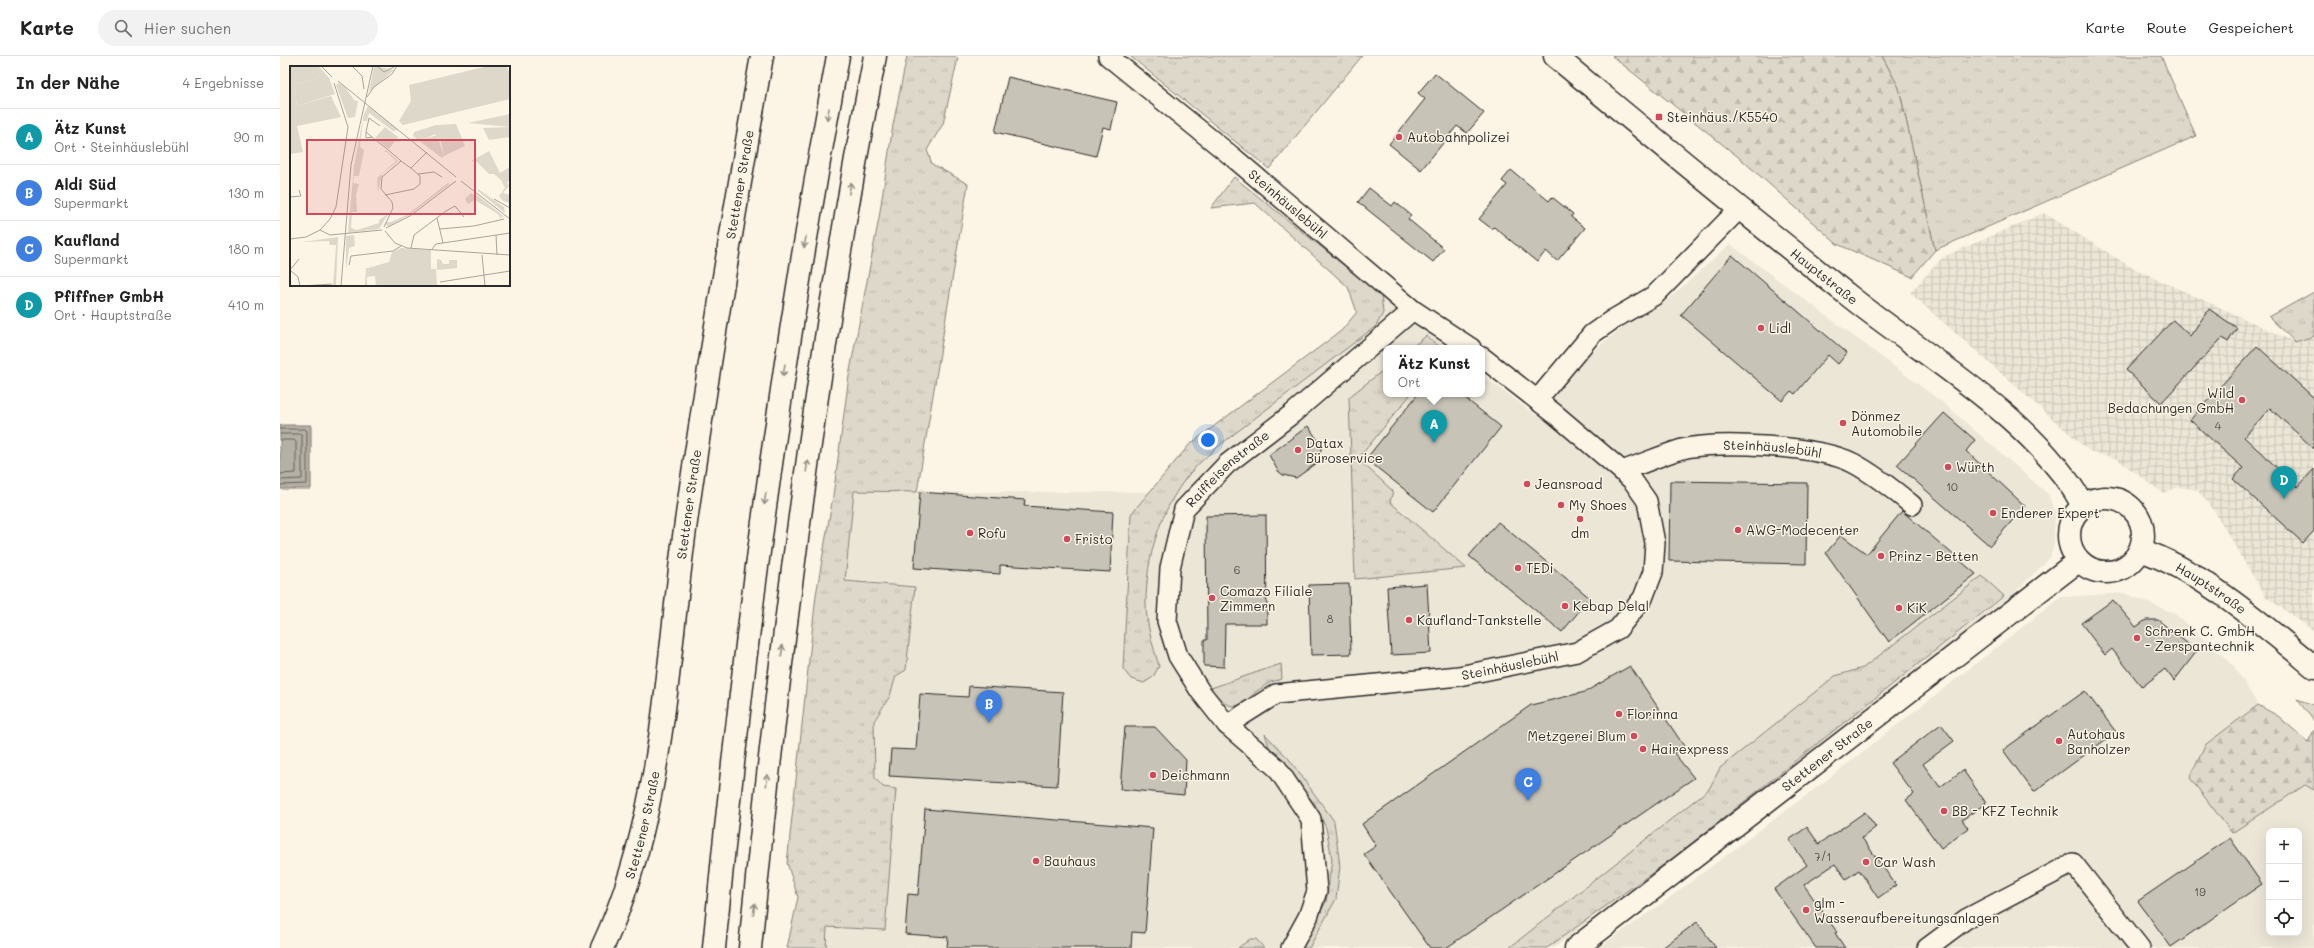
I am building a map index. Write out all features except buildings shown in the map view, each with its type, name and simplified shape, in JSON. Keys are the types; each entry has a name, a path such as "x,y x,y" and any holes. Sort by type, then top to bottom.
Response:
{"main road":[{"name":"Stettener Straße","path":"602,948 617,916 635,864 648,808 658,751 681,560 708,369 762,56"},
{"path":"714,948 741,684 766,489 797,287 838,56"},
{"path":"750,948 779,673 822,360 843,227 875,56"},
{"name":"Hauptstraße","path":"1555,56 1738,209 1855,301 1951,372 2015,424 2056,467 2083,505"},
{"path":"2101,498 2121,501 2130,506 2136,513 2142,527 2143,541 2140,550 2134,561 2124,568 2112,572 2100,573 2088,568 2078,561 2069,543 2068,532 2073,517 2083,505 2101,498"},
{"name":"Hauptstraße","path":"2140,550 2153,554 2198,578 2274,633 2314,666"},
{"name":"Stettener Straße","path":"1576,948 2078,561"}],"street":[{"name":"Steinhäuslebühl","path":"1108,56 1228,153 1413,310 1466,345"},
{"path":"1537,400 1592,334 1655,295 1738,209"},
{"name":"Raiffeisenstraße","path":"1291,948 1308,917 1317,891 1311,819 1277,768 1227,724 1200,691 1178,656 1167,621 1170,568 1184,509 1227,464 1292,414 1413,310"},
{"name":"Steinhäuslebühl","path":"1227,724 1276,694 1459,676 1577,652 1618,629 1643,598 1653,572 1655,543 1647,501 1633,481 1622,471 1537,400 1485,359"},
{"name":"Steinhäuslebühl","path":"1622,471 1683,449 1706,446 1813,450 1852,463 1886,484 1912,505"},
{"path":"1927,948 1966,919 2072,863 2140,948"}],"shaded area":[{"path":"2044,213 2131,267 2295,342 2314,336 2314,631 2265,596 2213,509 2197,490 2178,487 2163,493 2117,459 2089,451 1910,293 1943,257"},
{"path":"1730,244 1942,402 2048,494 2055,511 2054,544 2050,558 2006,601 1554,948 826,948 827,927 885,929 896,790 883,787 875,778 874,721 890,696 896,676 906,670 915,587 845,581 854,490 917,492 922,488 930,492 1150,492 1190,444 1341,331 1357,312 1381,295 1443,345 1383,345 1383,397 1485,397 1485,377 1537,416 1588,355 1625,325 1671,297"},
{"path":"2124,593 2174,613 2234,666 2258,705 2205,745 2314,790 2314,948 1598,948 1657,907 1824,782 2061,597"}],"green space":[{"path":"907,56 954,56 958,58 943,124 927,150 932,164 968,184 917,492 854,491 845,581 915,587 906,670 896,676 890,696 874,721 875,778 883,787 896,789 885,930 827,927 826,948 787,948 798,897 787,863 816,595 833,496 849,376 879,218 893,125"},
{"path":"1130,56 1362,56 1269,169"},
{"path":"1612,56 1882,56 1899,88 1935,250 1912,277 1837,244 1742,160"},
{"path":"1882,56 2161,56 2196,136 1935,250 1899,88"},
{"path":"1234,177 1381,295 1383,313 1376,326 1216,448 1190,473 1179,487 1163,518 1152,551 1147,586 1146,611 1150,635 1159,666 1153,677 1144,683 1131,679 1123,669 1131,514 1190,444 1341,331 1357,312 1348,287 1255,203 1211,208"},
{"path":"2314,292 2314,336 2295,342 2269,317"},
{"path":"1426,336 1437,345 1415,345"},
{"path":"1383,370 1383,397 1409,397 1362,454 1360,461 1393,491 1390,502 1466,568 1355,579 1349,397"},
{"path":"1982,576 2004,596 1673,858 1547,948 1509,948 1709,789 1720,768 1835,676 1863,668"},
{"path":"1281,664 1282,679 1269,683 1239,705 1233,706 1227,704 1211,688"},
{"path":"2297,699 2314,705 2314,721"},
{"path":"2258,705 2278,716 2308,742 2314,730 2314,790 2305,785 2232,833 2190,778 2205,745"},
{"path":"1265,734 1289,759 1334,821 1340,866 1336,899 1309,948 1301,948 1326,902 1332,859 1326,828 1315,804 1271,753"},
{"path":"1250,939 1256,939 1264,948 1238,948"}],"water":[{"path":"280,425 311,425 311,489 280,489"}],"place":[{"name":"Steinhäus./K5540","path":"1659,117"},
{"name":"Autobahnpolizei","path":"1399,137"},
{"name":"Lidl","path":"1761,328"},
{"name":"Wild Bedachungen GmbH","path":"2242,400"},
{"name":"Dönmez Automobile","path":"1843,423"},
{"name":"Ätz Kunst","path":"1434,443"},
{"name":"Datax Büroservice","path":"1298,450"},
{"name":"Würth","path":"1948,467"},
{"name":"Jeansroad","path":"1527,484"},
{"name":"Pfiffner GmbH","path":"2284,499"},
{"name":"My Shoes","path":"1561,505"},
{"name":"Enderer Expert","path":"1993,513"},
{"name":"dm","path":"1580,519"},
{"name":"AWG-Modecenter","path":"1738,530"},
{"name":"Rofu","path":"970,533"},
{"name":"Fristo","path":"1067,539"},
{"name":"Prinz - Betten","path":"1881,556"},
{"name":"TEDi","path":"1518,568"},
{"name":"Comazo Filiale Zimmern","path":"1212,598"},
{"name":"Kebap Delal","path":"1565,606"},
{"name":"KiK","path":"1899,608"},
{"name":"Kaufland-Tankstelle","path":"1409,620"},
{"name":"Schrenk C. GmbH - Zerspantechnik","path":"2137,638"},
{"name":"Florinna","path":"1619,714"},
{"name":"Aldi Süd","path":"989,723"},
{"name":"Metzgerei Blum","path":"1634,736"},
{"name":"Autohaus Banholzer","path":"2059,741"},
{"name":"Hairexpress","path":"1643,749"},
{"name":"Deichmann","path":"1153,775"},
{"name":"Kaufland","path":"1528,801"},
{"name":"BB - KFZ Technik","path":"1944,811"},
{"name":"Bauhaus","path":"1036,861"},
{"name":"Car Wash","path":"1866,862"},
{"name":"glm - Wasseraufbereitungsanlagen","path":"1806,910"}]}
